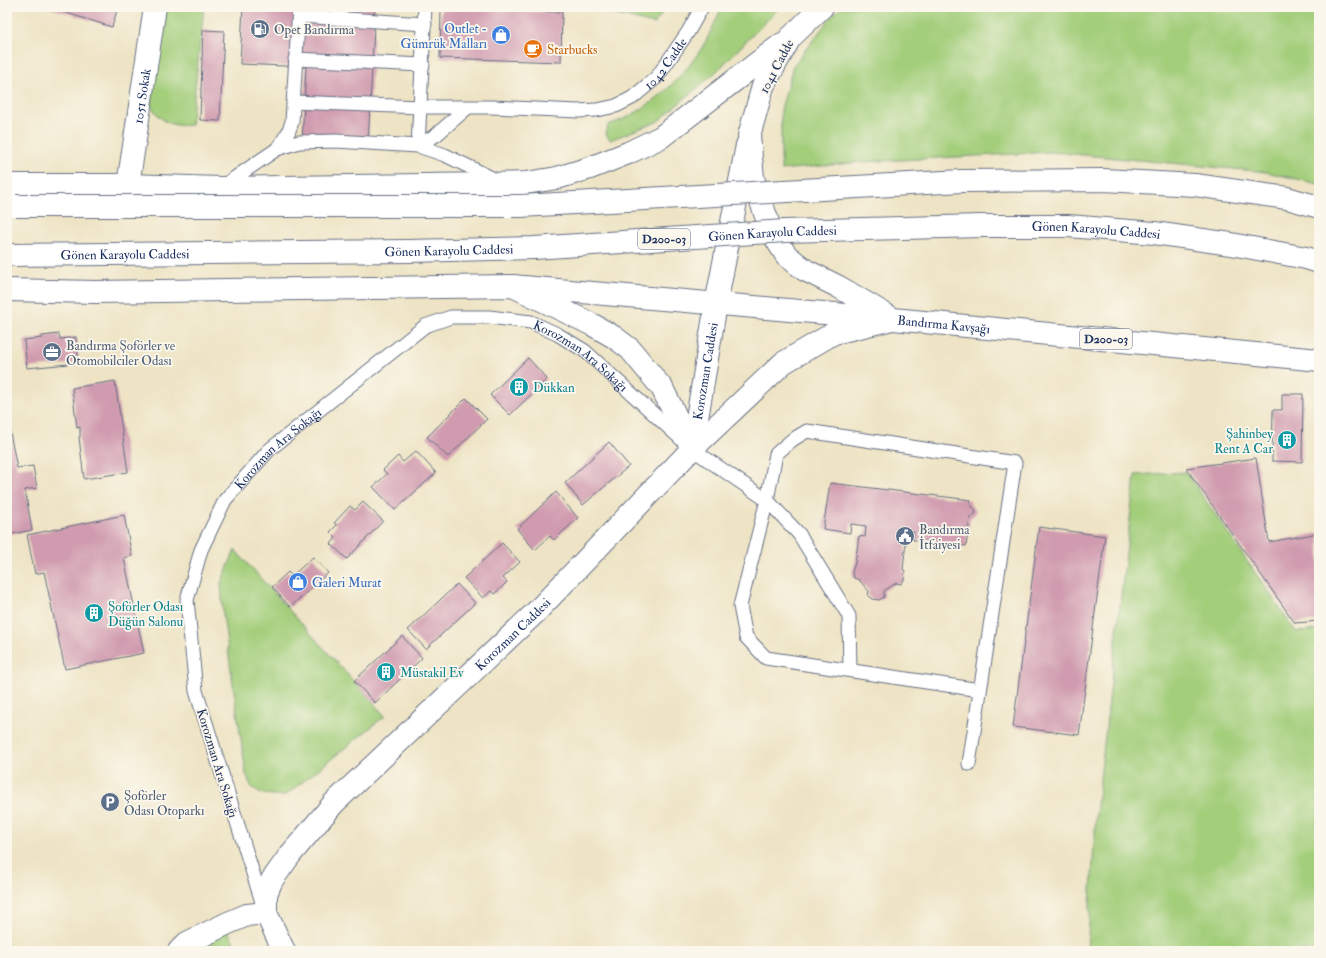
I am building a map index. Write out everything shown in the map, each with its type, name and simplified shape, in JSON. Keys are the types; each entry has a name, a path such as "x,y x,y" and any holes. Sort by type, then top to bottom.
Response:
{"main road":[{"name":"1051 Sokak","path":"128,186 155,7"},
{"name":"1041 Cadde","path":"749,136 763,86 790,38 822,7"},
{"path":"7,185 220,188 505,184 526,183 564,176 616,158 654,140 667,132 790,38"},
{"path":"716,304 749,136"},
{"name":"Bandırma Kavşağı","path":"749,136 753,178 761,204 771,231 786,255 805,270 839,287 893,319 1319,360"},
{"path":"12,206 521,206 962,181 1104,180 1195,185 1287,198 1319,207"},
{"name":"Gönen Karayolu Caddesi","path":"7,255 408,251 534,248 784,231 982,226 1068,226 1154,233 1231,244 1306,258 1319,262"},
{"path":"512,286 593,325 614,337 630,349 662,388 692,448 783,363 834,333 893,319"},
{"name":"D200-03","path":"7,290 95,292 512,286 893,319"},
{"name":"Korozman Caddesi","path":"266,914 266,894 272,880 290,855 334,803 536,612 692,448 716,304"},
{"path":"179,951 187,943 228,923 247,915 266,914 284,951"}],"lane":[{"path":"418,146 425,7"},
{"name":"1042 Cadde","path":"293,102 420,107 492,107 578,111 596,110 616,106 632,98 657,77 688,32 702,7"},
{"path":"277,149 288,133 292,122 299,12 425,24"},
{"path":"296,59 423,65"},
{"path":"418,146 436,135 467,108"},
{"path":"220,188 277,149 299,142 336,141 418,146 445,155 505,184"},
{"name":"Korozman Ara Sokağı","path":"266,914 196,691 186,600 201,550 225,500 269,450 425,326 450,317 489,317 531,322 557,334 585,350 692,448 767,500 799,534 849,616 850,670"},
{"path":"969,764 1015,463 807,430 792,440 776,454 767,500 740,606 746,637 766,658 980,690"}],"green space":[{"path":"159,7 204,7 191,125 178,125 163,120 151,106"},
{"path":"583,7 667,7 654,24"},
{"path":"722,7 780,7 716,72 657,122 610,140 606,134 608,125 622,120 650,103 685,71 703,46"},
{"path":"841,7 1319,7 1319,184 1266,172 1052,152 862,162 781,170 781,109 793,66 830,18"},
{"path":"1186,472 1296,632 1319,630 1319,951 1087,951 1096,814 1135,475"},
{"path":"235,550 385,716 285,796 263,794 252,788 246,774 223,615 221,583"},
{"path":"225,926 239,951 200,951"}],"building":[{"path":"47,7 118,7 112,27"},
{"path":"243,7 306,10 306,7 375,7 368,145 302,142 306,67 240,64"},
{"name":"Outlet - Gümrük Malları","path":"441,9 562,12 561,62 440,58"},
{"path":"203,30 224,31 220,121 200,120"},
{"name":"Bandırma Şoförler ve Otomobilciler Odası","path":"59,334 60,339 76,337 79,363 27,368 24,340"},
{"name":"Dükkan","path":"528,358 547,379 510,415 490,395"},
{"path":"115,381 128,472 84,479 79,437 80,427 77,428 72,388"},
{"name":"Şahinbey Rent A Car","path":"1282,394 1303,394 1302,462 1272,461 1273,410 1282,410"},
{"path":"466,398 487,419 448,457 427,437"},
{"path":"7,417 17,468 33,466 37,488 25,490 32,530 7,535"},
{"path":"609,442 629,466 583,505 565,483"},
{"path":"416,451 436,473 395,510 373,487 387,474 383,470 398,456 403,462"},
{"path":"1256,458 1269,542 1319,533 1319,621 1295,623 1186,468"},
{"name":"Bandırma İtfaiyesi","path":"830,483 971,500 970,504 976,511 970,518 966,546 913,540 914,532 905,531 903,542 906,542 903,569 905,571 904,580 901,584 896,583 884,591 884,597 879,600 872,599 868,596 869,591 859,580 854,578 852,572 855,563 859,536 865,537 866,526 851,524 850,533 823,529"},
{"path":"556,492 578,518 554,540 550,536 535,550 517,529"},
{"path":"363,502 383,521 347,559 331,544 336,538 330,532 337,525 334,523 350,506 355,510"},
{"name":"Şoförler Odası Düğün Salonu","path":"124,515 132,556 124,558 144,653 65,669 44,572 35,574 27,535"},
{"path":"1039,527 1105,536 1079,735 1013,727"},
{"path":"502,543 520,562 503,578 507,582 502,587 494,594 491,591 483,598 464,578"},
{"name":"Galeri Murat","path":"313,557 328,573 290,607 272,587 288,572 292,576"},
{"name":"Müstakil Ev","path":"457,584 475,603 426,649 408,630"},
{"name":"Müstakil Ev","path":"402,636 422,658 375,703 354,681"}],"place":[{"name":"Opet Bandırma","path":"260,29"},
{"name":"Outlet - Gümrük Malları","path":"501,35"},
{"name":"Starbucks","path":"533,49"},
{"name":"Bandırma Şoförler ve Otomobilciler Odası","path":"52,352"},
{"name":"Dükkan","path":"519,387"},
{"name":"Şahinbey Rent A Car","path":"1287,440"},
{"name":"Bandırma İtfaiyesi","path":"905,536"},
{"name":"Galeri Murat","path":"298,582"},
{"name":"Şoförler Odası Düğün Salonu","path":"94,613"},
{"name":"Müstakil Ev","path":"386,672"},
{"name":"Şoförler Odası Otoparkı","path":"110,802"}]}
